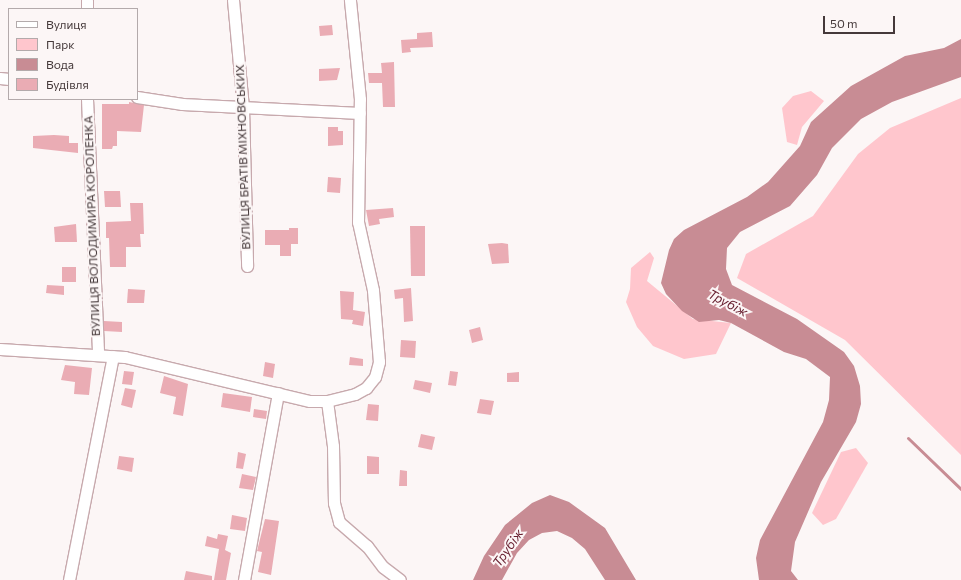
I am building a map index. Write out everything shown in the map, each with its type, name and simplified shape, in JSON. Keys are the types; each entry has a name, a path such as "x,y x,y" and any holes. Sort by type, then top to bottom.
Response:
{"street":[{"name":"ВУЛИЦЯ БРАТІВ МІХНОВСЬКИХ","path":"233,0 243,108 247,266"},
{"path":"0,350 98,354 113,356 310,401 327,401 355,394 366,388 376,377 378,362 373,290 358,222 360,113 350,0"},
{"path":"138,97 182,104 360,113"},
{"name":"ВУЛИЦЯ ВОЛОДИМИРА КОРОЛЕНКА","path":"87,100 98,354"},
{"path":"69,580 113,356"},
{"path":"244,580 278,393"},
{"path":"327,401 333,446 334,503 339,522 367,546 383,568 400,580"}],"green space":[{"path":"811,91 824,101 802,127 797,145 787,142 782,108 793,96"},
{"path":"961,98 961,455 845,340 737,278 746,254 813,216 858,154 890,128"},
{"path":"650,252 654,258 647,281 693,319 731,323 716,354 684,359 653,346 637,327 626,302 630,289 631,268"},
{"path":"856,448 868,463 836,519 823,525 812,513 841,452"}],"water":[{"name":"Трубіж","path":"961,39 961,77 892,102 861,119 832,148 817,175 790,206 740,232 727,248 726,269 732,285 797,319 844,352 854,366 860,386 861,404 856,422 821,482 795,542 791,571 798,580 759,580 756,558 760,540 823,422 829,400 830,377 806,359 784,352 731,323 719,320 699,322 682,311 666,294 661,283 669,250 674,239 684,230 747,197 768,182 800,146 811,122 851,86 905,56 944,48"},
{"name":"Трубіж","path":"550,495 569,502 605,528 636,580 605,580 585,549 572,538 557,531 542,533 529,540 517,553 502,580 473,580 484,556 505,525 532,503"}],"building":[{"path":"332,25 333,35 320,36 319,26"},
{"path":"432,32 433,47 410,48 411,52 402,53 401,40 417,39 417,33"},
{"path":"394,62 395,107 383,107 382,83 369,83 368,73 382,73 381,63"},
{"path":"340,68 337,80 319,81 319,69"},
{"path":"129,102 144,105 141,132 117,131 117,146 113,146 112,149 102,149 102,104 129,104"},
{"path":"328,127 338,127 338,131 343,131 343,145 328,146"},
{"path":"33,136 69,136 69,143 78,143 78,153 33,148"},
{"path":"328,177 341,178 340,193 327,192"},
{"path":"104,191 120,191 121,207 105,207"},
{"path":"130,203 143,203 144,234 140,234 141,247 126,247 126,267 110,267 109,238 106,238 106,222 131,221"},
{"path":"393,208 394,217 379,219 380,224 369,226 366,210"},
{"path":"76,224 77,242 55,242 54,227"},
{"path":"410,226 425,226 425,276 411,276"},
{"path":"289,228 298,228 298,244 291,244 291,256 280,256 280,245 265,245 265,230 289,230"},
{"path":"488,244 508,244 509,263 492,264"},
{"path":"62,267 76,267 76,282 62,282"},
{"path":"47,285 64,286 64,295 46,293"},
{"path":"411,288 413,321 404,322 403,298 395,299 394,290"},
{"path":"128,289 145,290 144,303 127,303"},
{"path":"340,291 354,292 353,310 365,312 363,326 352,324 353,320 341,319"},
{"path":"104,321 122,322 122,332 104,331"},
{"path":"480,327 483,340 472,343 469,330"},
{"path":"401,340 416,341 415,358 400,357"},
{"path":"350,357 363,359 363,366 349,365"},
{"path":"265,362 275,364 273,378 263,376"},
{"path":"65,365 92,368 89,395 74,394 75,382 61,380"},
{"path":"124,371 134,372 132,385 122,384"},
{"path":"450,371 458,372 456,386 448,385"},
{"path":"519,372 519,382 507,382 507,373"},
{"path":"164,376 188,384 183,416 173,414 176,397 160,393"},
{"path":"415,380 432,383 430,393 413,389"},
{"path":"125,388 136,390 132,408 121,405"},
{"path":"223,393 252,397 250,412 221,407"},
{"path":"480,399 494,401 491,415 477,413"},
{"path":"368,404 379,405 378,421 366,420"},
{"path":"254,409 267,411 266,419 253,417"},
{"path":"421,434 435,437 432,450 418,447"},
{"path":"238,452 246,454 243,469 236,468"},
{"path":"119,456 134,458 132,472 117,469"},
{"path":"367,456 379,457 379,474 367,474"},
{"path":"400,470 407,471 407,486 399,486"},
{"path":"242,474 256,477 253,490 239,488"},
{"path":"232,515 247,518 245,531 230,529"},
{"path":"265,519 279,521 271,575 258,572 262,552 257,551"},
{"path":"218,534 228,536 225,550 231,553 226,580 214,580 219,549 205,546 207,536 217,539"},
{"path":"186,571 212,576 212,580 184,580"}],"waterway":[{"path":"908,438 961,489"}]}
